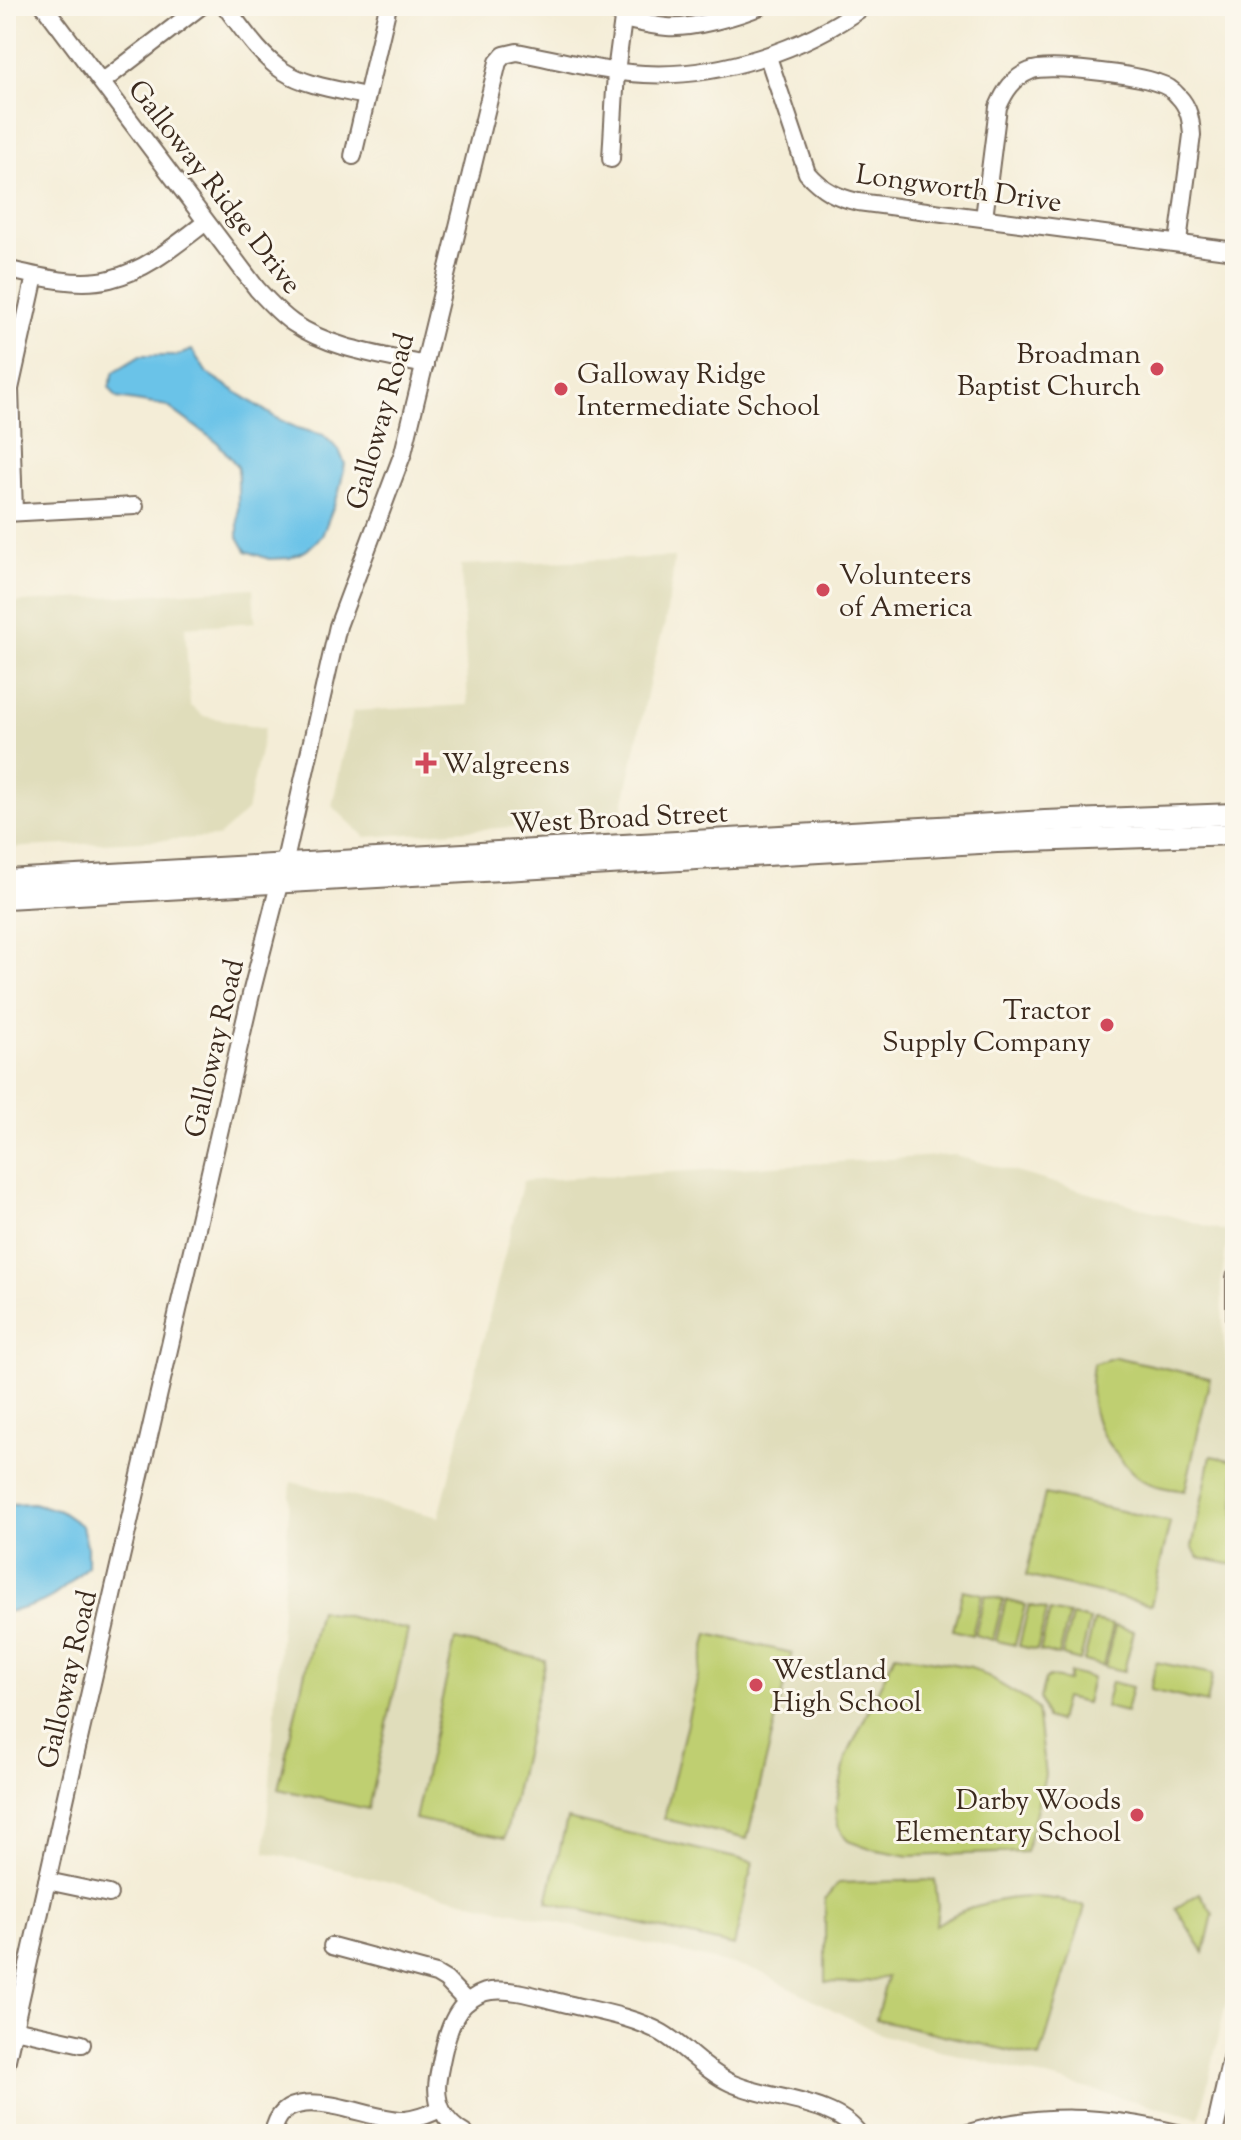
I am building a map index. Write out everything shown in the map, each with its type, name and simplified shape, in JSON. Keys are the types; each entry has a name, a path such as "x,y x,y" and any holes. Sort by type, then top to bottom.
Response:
{"main road":[{"name":"West Broad Street","path":"6,898 281,874 1045,821 1235,814"},
{"name":"West Broad Street","path":"6,880 281,874 1235,834"}],"street":[{"name":"Galloway Ridge Drive","path":"44,6 257,289 294,324 339,345 425,365"},
{"path":"102,82 201,6"},
{"path":"225,6 259,49 282,71 297,78 366,96"},
{"path":"353,156 388,6"},
{"path":"611,159 618,12 669,27 735,15 761,6"},
{"path":"616,72 678,73 768,57 864,6"},
{"name":"Galloway Road","path":"6,2064 338,626 403,453 498,62 504,55 517,52 616,72"},
{"name":"Longworth Drive","path":"768,57 807,173 829,193 858,202 1235,251"},
{"path":"984,218 998,107 1011,84 1032,70 1058,67 1146,79 1171,89 1180,97 1191,119 1192,135 1178,242"},
{"path":"6,269 82,281 109,279 159,257 206,222"},
{"path":"35,276 10,389 10,513 135,506"},
{"path":"1235,1277 1235,1318"},
{"path":"47,1881 109,1894"},
{"path":"332,1946 436,1974 467,2002"},
{"path":"465,2134 454,2128 441,2109 437,2091 450,2030 467,2002 480,1994 500,1991 630,2019 664,2035 729,2082 818,2108 847,2122 859,2134"},
{"path":"14,2029 82,2044"},
{"path":"1214,2134 1235,2041"},
{"path":"273,2134 287,2110 308,2102 404,2120 421,2118 441,2109"},
{"path":"965,2134 1020,2121 1077,2118 1134,2123 1181,2134"}],"shaded area":[{"path":"674,557 665,623 620,820 365,837 332,806 353,711 468,705 461,565"},
{"path":"253,588 255,622 185,627 190,705 203,716 265,728 247,811 218,837 6,848 6,603"},
{"name":"Westland High School","path":"955,1155 1228,1232 1221,1286 1224,1341 1235,1392 1235,1964 1200,2118 882,2035 758,1971 265,1852 291,1482 439,1517 523,1181"}],"green space":[{"path":"1115,1357 1210,1378 1185,1491 1142,1480 1103,1436 1092,1402 1093,1364"},
{"path":"1211,1456 1235,1461 1235,1565 1199,1558 1192,1547"},
{"path":"1045,1494 1170,1522 1151,1605 1026,1576"},
{"path":"963,1590 982,1594 972,1635 953,1630"},
{"path":"985,1595 1003,1600 993,1640 975,1635"},
{"path":"1006,1600 1025,1605 1015,1645 996,1641"},
{"path":"1029,1605 1047,1610 1037,1650 1019,1646"},
{"path":"319,1610 408,1630 368,1809 278,1789"},
{"path":"1050,1611 1069,1615 1059,1656 1040,1651"},
{"path":"1072,1616 1090,1620 1080,1661 1062,1656"},
{"path":"1094,1621 1113,1625 1103,1666 1084,1661"},
{"path":"1115,1626 1134,1631 1124,1671 1105,1667"},
{"path":"708,1634 792,1653 747,1839 664,1819"},
{"path":"455,1640 545,1660 505,1838 415,1819"},
{"path":"895,1654 971,1667 1037,1709 1045,1775 1026,1852 909,1856 848,1841 838,1826 836,1805 846,1758"},
{"path":"1156,1662 1213,1674 1207,1703 1150,1690"},
{"path":"1070,1673 1092,1678 1086,1703 1064,1698 1058,1722 1046,1718 1040,1698 1045,1680 1049,1677 1068,1681"},
{"path":"1111,1682 1132,1687 1126,1712 1105,1707"},
{"path":"567,1819 753,1862 734,1946 547,1902"},
{"path":"935,1880 938,1906 936,1925 974,1907 1019,1898 1052,1899 1085,1907 1040,2058 876,2019 887,1977 859,1983 825,1982 825,1899 838,1883"},
{"path":"1200,1893 1213,1914 1204,1953 1176,1908"}],"water":[{"path":"192,350 207,373 278,419 323,435 339,450 345,464 339,492 322,536 307,550 290,558 269,559 246,551 238,537 238,467 218,443 167,406 117,398 109,387 114,372 140,356 176,356"},
{"path":"33,1503 60,1511 82,1526 87,1566 51,1597 6,1612 6,1510 10,1504"}],"place":[{"name":"Broadman Baptist Church","path":"1157,369"},
{"name":"Galloway Ridge Intermediate School","path":"561,389"},
{"name":"Volunteers of America","path":"823,590"},
{"name":"Walgreens","path":"426,763"},
{"name":"Tractor Supply Company","path":"1107,1025"},
{"name":"Westland High School","path":"756,1685"},
{"name":"Darby Woods Elementary School","path":"1137,1815"}]}
